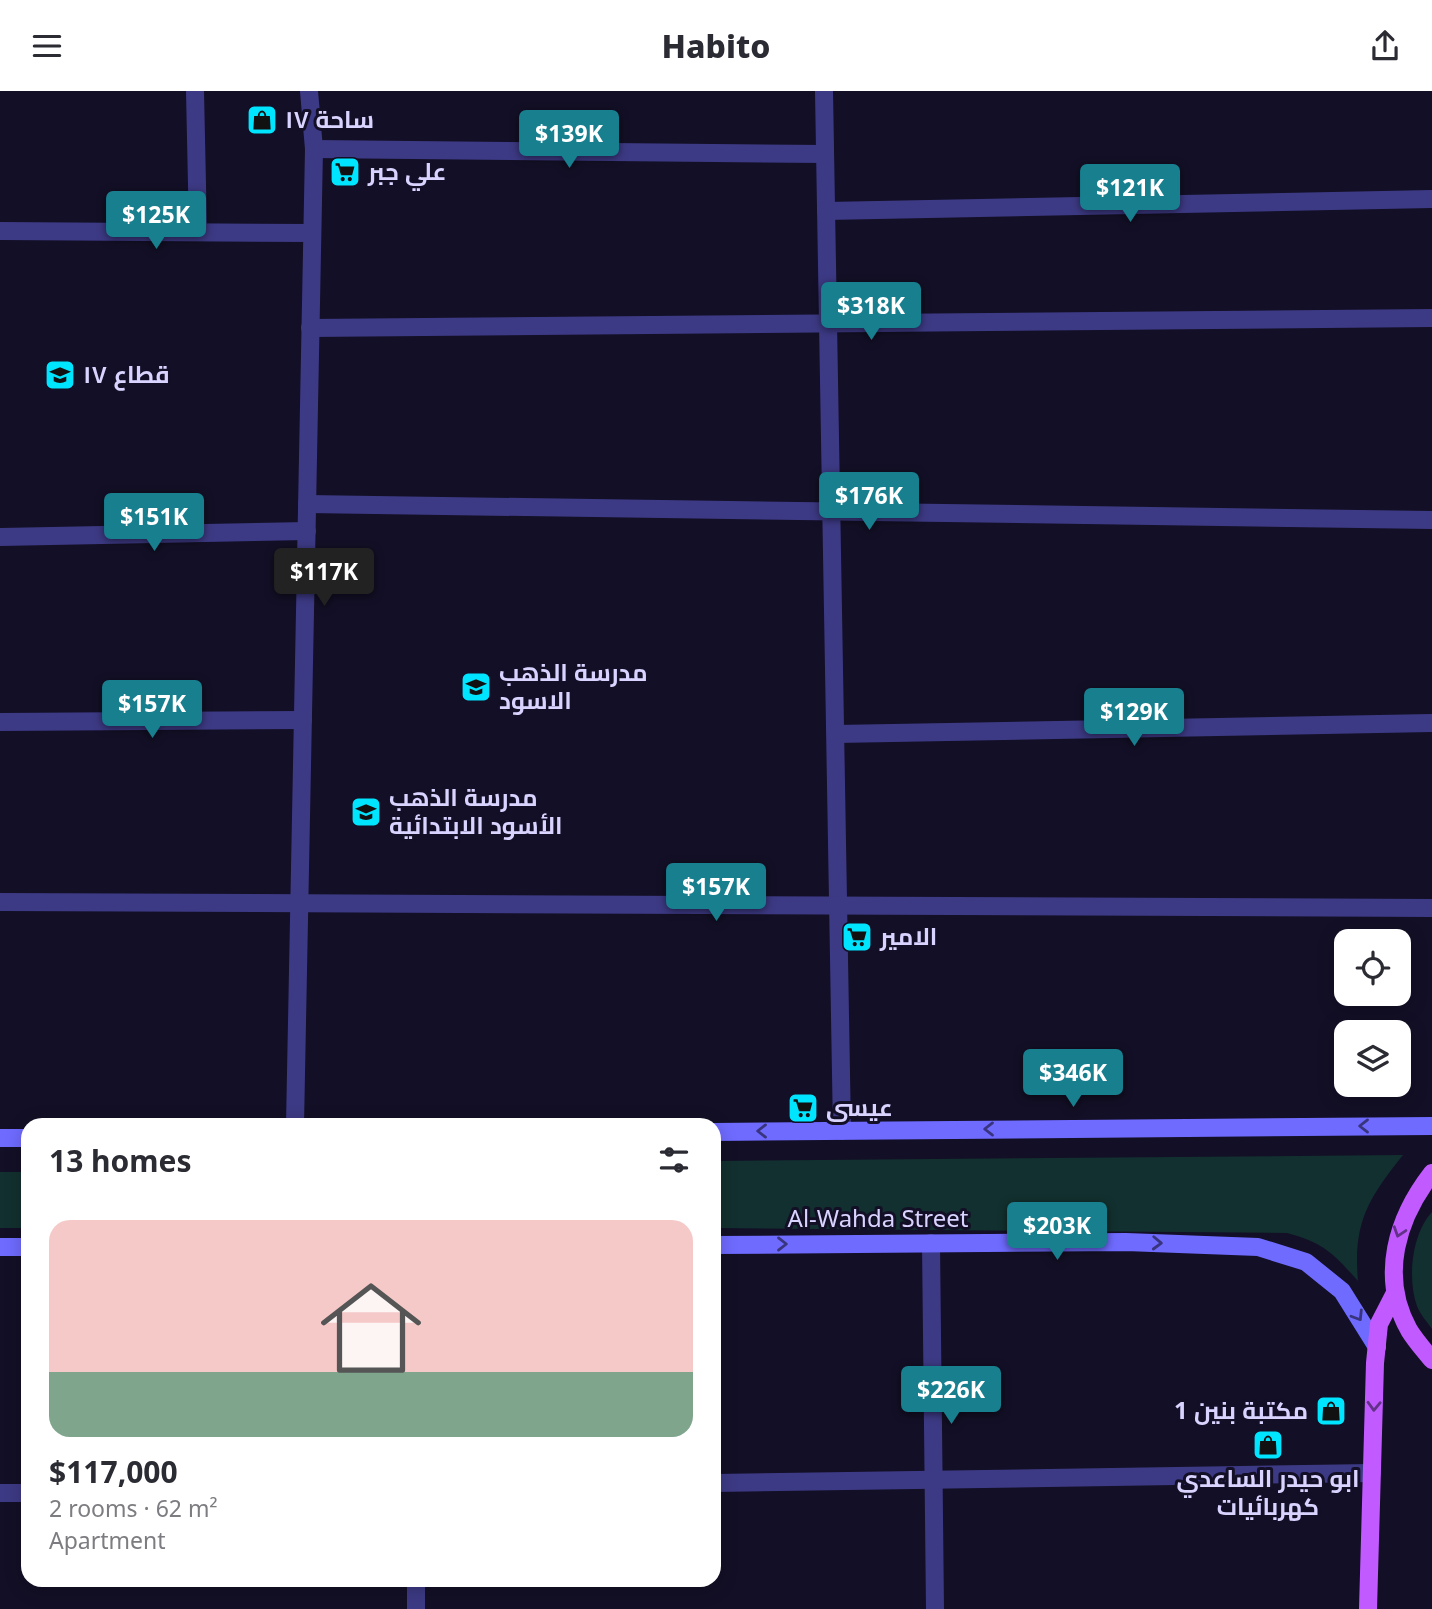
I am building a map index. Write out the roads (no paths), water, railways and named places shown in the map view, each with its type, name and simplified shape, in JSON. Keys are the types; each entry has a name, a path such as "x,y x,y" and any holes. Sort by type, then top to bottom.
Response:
{"main road":[{"path":"1432,1173 1410,1205 1397,1237 1393,1261 1395,1293 1408,1330 1432,1360"},
{"path":"1368,1609 1377,1347 1379,1324 1395,1293"}],"street":[{"path":"195,91 198,232"},
{"path":"295,1118 314,149 309,91"},
{"path":"824,91 842,1131"},
{"path":"314,149 825,153"},
{"path":"826,211 1432,199"},
{"path":"0,231 312,233"},
{"path":"310,328 1432,318"},
{"path":"307,504 1432,520"},
{"path":"0,537 307,531"},
{"path":"0,722 303,720"},
{"path":"835,734 1432,723"},
{"path":"0,902 1432,908"},
{"path":"721,1132 1432,1126"},
{"path":"0,1138 21,1137"},
{"path":"931,1243 935,1609"},
{"name":"Al-Wahda Street","path":"721,1245 1126,1243 1258,1247 1306,1262 1342,1291 1377,1347"},
{"path":"0,1247 21,1247"},
{"path":"721,1483 1372,1473"},
{"path":"0,1493 21,1493"},
{"path":"416,1587 416,1609"}],"place":[{"name":"ساحة ١٧","path":"262,120"},
{"name":"علي جبر","path":"345,172"},
{"name":"قطاع ١٧","path":"60,375"},
{"name":"مدرسة الذهب الاسود","path":"476,687"},
{"name":"مدرسة الذهب الأسود الابتدائية","path":"366,812"},
{"name":"الامير","path":"857,937"},
{"name":"عيسى","path":"803,1108"},
{"name":"مكتبة بنين 1","path":"1331,1411"},
{"name":"ابو حيدر الساعدي كهربائيات","path":"1268,1445"}]}
